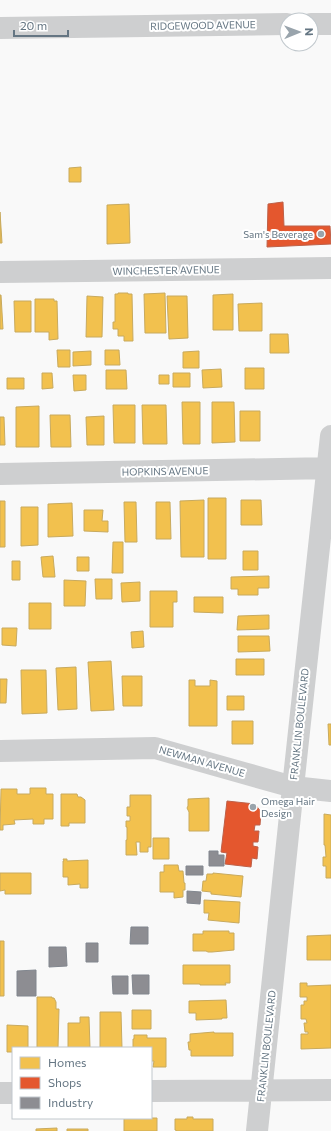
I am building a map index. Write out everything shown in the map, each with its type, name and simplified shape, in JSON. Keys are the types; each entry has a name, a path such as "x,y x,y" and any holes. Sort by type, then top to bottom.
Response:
{"street":[{"name":"RIDGEWOOD AVENUE","path":"0,28 279,24"},
{"path":"319,24 331,24"},
{"name":"WINCHESTER AVENUE","path":"0,272 331,268"},
{"name":"FRANKLIN BOULEVARD","path":"258,1131 293,787 329,468 331,436"},
{"name":"HOPKINS AVENUE","path":"0,474 329,468"},
{"name":"NEWMAN AVENUE","path":"0,751 155,748 293,787 331,791"},
{"path":"152,1092 331,1090"},
{"path":"0,1093 12,1093"}],"building: Homes":[{"path":"81,167 81,182 69,182 69,168"},
{"path":"129,204 130,243 107,244 107,205"},
{"path":"0,212 2,243 0,243"},
{"path":"165,293 166,333 145,333 144,294"},
{"path":"115,294 132,294 133,341 124,341 124,336 118,336 118,329 113,329 113,322 115,322"},
{"path":"233,294 233,330 213,330 213,295"},
{"path":"1,295 3,329 0,329"},
{"path":"87,296 103,297 102,337 86,337"},
{"path":"167,296 187,296 188,338 169,339"},
{"path":"35,299 54,299 54,301 57,301 58,339 49,340 49,332 35,332"},
{"path":"14,301 31,301 31,332 15,332"},
{"path":"262,303 262,331 239,331 238,304"},
{"path":"270,334 288,334 289,353 270,353"},
{"path":"57,350 70,350 70,367 58,367"},
{"path":"105,350 119,350 120,365 105,365"},
{"path":"91,351 91,365 73,366 73,352"},
{"path":"199,351 199,368 183,368 183,352"},
{"path":"245,368 264,368 264,389 245,389"},
{"path":"221,369 222,387 203,388 202,370"},
{"path":"106,370 126,370 127,389 106,389"},
{"path":"42,373 52,373 53,388 42,389"},
{"path":"173,373 190,373 190,387 173,387"},
{"path":"73,375 86,375 86,390 74,391"},
{"path":"159,375 169,375 169,384 159,384"},
{"path":"7,378 24,378 24,389 7,389"},
{"path":"182,402 200,402 200,444 183,444"},
{"path":"212,402 234,402 235,442 212,443"},
{"path":"113,405 135,405 135,443 114,443"},
{"path":"142,405 166,405 167,444 143,444"},
{"path":"39,406 39,447 16,447 16,407"},
{"path":"240,411 260,411 260,441 240,441"},
{"path":"50,415 70,415 71,447 51,447"},
{"path":"104,416 104,445 87,445 86,417"},
{"path":"0,417 4,417 5,445 0,445"},
{"path":"208,498 226,498 226,559 208,559"},
{"path":"204,500 204,557 181,557 180,501"},
{"path":"241,500 261,500 262,525 241,525"},
{"path":"0,501 5,501 5,547 0,547"},
{"path":"124,502 136,502 137,542 125,542"},
{"path":"156,502 170,502 171,539 156,539"},
{"path":"72,503 73,536 48,537 48,504"},
{"path":"21,507 38,507 38,545 21,546"},
{"path":"84,510 103,510 102,521 108,521 108,532 84,531"},
{"path":"113,542 123,542 123,573 112,573"},
{"path":"243,551 258,551 258,570 243,570"},
{"path":"53,556 55,577 43,577 41,557"},
{"path":"77,557 89,557 89,571 77,571"},
{"path":"12,561 20,561 20,580 12,580"},
{"path":"269,576 269,588 258,588 258,595 238,595 238,589 231,589 231,577"},
{"path":"95,579 112,579 112,599 96,599"},
{"path":"64,580 86,581 85,606 64,606"},
{"path":"140,582 140,601 122,602 121,583"},
{"path":"150,591 177,591 177,602 173,602 173,627 150,627"},
{"path":"194,597 223,597 223,613 194,612"},
{"path":"29,603 51,603 51,629 29,629"},
{"path":"269,615 269,629 237,630 238,616"},
{"path":"2,628 17,628 16,646 2,645"},
{"path":"143,631 144,647 132,648 131,632"},
{"path":"238,636 269,636 270,651 238,652"},
{"path":"236,659 264,659 264,675 236,675"},
{"path":"111,661 114,710 91,711 88,662"},
{"path":"76,667 77,709 58,710 56,668"},
{"path":"21,670 46,670 47,713 22,714"},
{"path":"122,676 142,676 142,706 123,706"},
{"path":"0,679 7,679 6,703 0,703"},
{"path":"189,680 195,680 195,686 210,686 210,680 217,681 217,726 189,726"},
{"path":"227,696 244,696 244,710 227,710"},
{"path":"232,721 253,721 253,744 232,744"},
{"path":"328,724 331,724 331,745 329,745"},
{"path":"30,788 46,788 46,794 53,794 53,819 44,819 44,824 33,824 33,819 14,820 15,824 3,825 3,830 0,830 1,789 17,789 17,794 30,794"},
{"path":"61,794 77,794 78,797 85,800 85,823 69,823 69,826 61,826"},
{"path":"130,795 151,795 151,847 148,847 148,852 140,852 140,842 136,842 137,855 126,855 126,821 130,821 130,816 127,816 127,807 130,807"},
{"path":"209,798 209,831 189,831 189,812 187,808 188,799"},
{"path":"324,814 331,815 331,878 326,878 326,866 323,866 323,857 326,857 324,845"},
{"path":"153,838 169,838 169,859 153,859"},
{"path":"63,859 67,859 67,861 88,860 88,888 80,888 80,884 68,885 68,877 63,877"},
{"path":"164,865 178,865 179,871 183,871 185,890 183,890 183,897 174,898 174,892 160,892 160,872 164,872"},
{"path":"0,873 31,873 31,894 5,894 5,890 0,891"},
{"path":"213,873 243,876 241,897 211,894 211,892 202,891 203,881 206,881 207,874"},
{"path":"204,900 240,902 239,923 208,920 209,913 204,913"},
{"path":"203,931 229,931 229,933 234,933 234,950 212,952 193,951 193,934 203,934"},
{"path":"331,935 331,960 307,960 307,936"},
{"path":"0,941 4,941 4,996 0,996"},
{"path":"183,965 230,965 230,983 225,983 226,985 183,984"},
{"path":"300,983 307,983 307,986 331,985 331,1048 301,1049 301,1034 308,1034 308,1032 305,1032 304,1023 307,1023 306,1019 301,1019 301,1005 304,1005 304,1001 307,1001 307,997 300,997"},
{"path":"37,997 52,997 56,1002 56,1009 59,1009 58,1047 37,1047"},
{"path":"226,1000 227,1018 196,1020 196,1013 189,1013 189,1001"},
{"path":"132,1010 151,1010 151,1029 132,1029"},
{"path":"100,1012 121,1012 122,1047 100,1047"},
{"path":"80,1017 89,1017 90,1047 68,1047 68,1023 80,1023"},
{"path":"7,1025 28,1026 28,1047 12,1047 12,1052 7,1052"},
{"path":"214,1032 233,1033 233,1056 191,1056 191,1050 189,1050 188,1042 190,1042 190,1034"},
{"path":"134,1035 147,1035 147,1038 166,1038 166,1067 153,1067 154,1061 152,1061 152,1047 133,1047"},
{"path":"187,1117 193,1117 193,1119 213,1119 213,1131 176,1131 175,1119 187,1119"},
{"path":"157,1118 157,1131 124,1131 124,1119"},
{"path":"57,1128 57,1131 36,1131 36,1129"},
{"path":"67,1129 88,1129 88,1131 67,1131"}],"building: Shops":[{"path":"283,202 284,226 330,226 331,244 267,247 268,204"},
{"path":"227,801 255,804 261,812 260,825 255,825 254,831 259,831 258,842 253,842 253,846 258,847 257,859 252,858 251,867 225,864 227,853 221,852"}],"building: Industry":[{"path":"209,851 218,851 218,855 224,855 224,866 209,866"},
{"path":"186,866 203,866 203,875 186,875"},
{"path":"187,891 201,892 200,904 187,903"},
{"path":"131,927 148,927 148,944 130,944"},
{"path":"86,943 98,943 98,962 86,962"},
{"path":"49,947 66,947 67,966 49,967"},
{"path":"36,970 36,996 17,996 17,971"},
{"path":"132,975 149,975 149,994 133,994"},
{"path":"112,976 128,976 128,994 113,994"}],"place":[{"name":"Sam's Beverage","path":"321,234"},
{"name":"Omega Hair Design","path":"253,807"}]}
